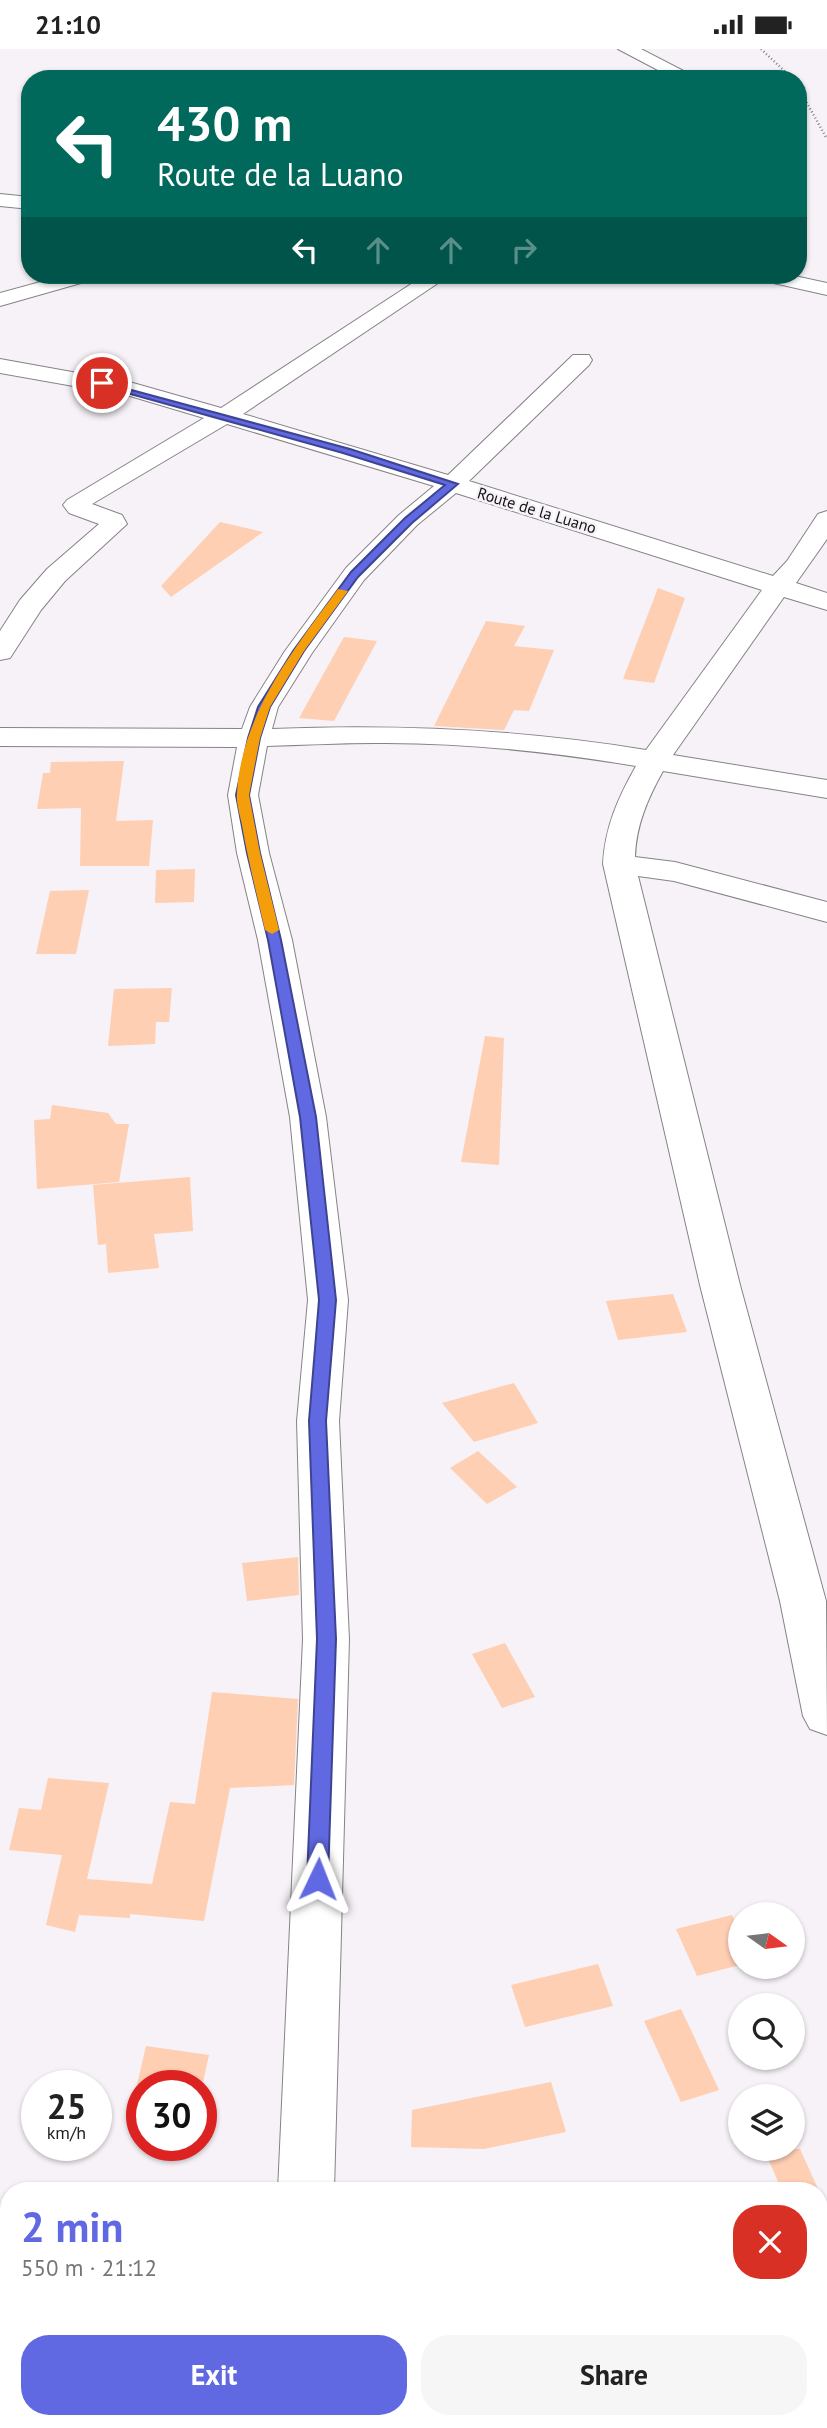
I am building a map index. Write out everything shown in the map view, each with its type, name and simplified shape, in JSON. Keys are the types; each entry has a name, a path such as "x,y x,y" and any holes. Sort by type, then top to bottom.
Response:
{"street":[{"path":"627,49 671,70"},
{"path":"0,200 21,202"},
{"path":"0,300 56,284"},
{"path":"0,652 30,606 57,575 114,524 113,520 81,510 76,505 223,416 425,284"},
{"path":"804,284 827,289"},
{"path":"306,2182 326,1639 318,1421 328,1300 308,1117 275,940 253,853 243,795 254,738 264,707 299,651 355,574 408,520 452,484 581,360"},
{"name":"Route de la Luano","path":"0,366 133,390 452,484 827,602"},
{"path":"827,519 797,566 779,586 655,759 632,800 620,839 619,864 720,1285 803,1601 827,1716"},
{"path":"0,737 254,738 375,734 427,736 655,759 827,789"},
{"path":"619,864 675,872 827,912"}],"path":[{"path":"761,49 783,70"},
{"path":"807,103 827,139"}],"building":[{"path":"220,522 263,532 171,597 161,586"},
{"path":"658,588 685,598 654,683 623,679"},
{"path":"486,621 525,626 514,646 554,650 529,711 514,710 504,730 434,726"},
{"path":"344,637 377,641 334,721 299,718"},
{"path":"124,761 116,821 153,820 149,866 80,866 81,808 37,809 43,773 50,773 51,762"},
{"path":"195,869 194,902 155,903 156,870"},
{"path":"89,890 76,954 36,954 50,891"},
{"path":"172,988 169,1022 156,1022 155,1044 108,1046 114,989"},
{"path":"485,1036 504,1038 499,1165 461,1162"},
{"path":"52,1105 108,1113 116,1124 129,1124 119,1182 37,1189 34,1120 50,1119"},
{"path":"190,1177 193,1231 154,1234 159,1268 108,1273 106,1244 98,1245 93,1185"},
{"path":"673,1294 687,1332 618,1340 606,1301"},
{"path":"514,1383 538,1423 474,1442 442,1403"},
{"path":"478,1451 517,1487 487,1504 450,1468"},
{"path":"298,1557 299,1595 247,1601 242,1563"},
{"path":"505,1643 535,1697 502,1708 472,1654"},
{"path":"212,1692 298,1699 294,1785 230,1788 204,1921 130,1914 130,1918 79,1915 75,1932 46,1925 62,1855 9,1850 19,1808 41,1810 48,1778 109,1783 87,1879 152,1884 170,1802 195,1804"},
{"path":"728,1916 728,1968 697,1976 676,1929"},
{"path":"598,1964 613,2006 525,2027 511,1985"},
{"path":"681,2009 719,2090 681,2102 644,2021"},
{"path":"146,2046 209,2055 206,2070 140,2070"},
{"path":"551,2082 566,2132 484,2149 411,2147 412,2110"},
{"path":"805,2160 815,2182 778,2182 769,2161"}],"slow traffic":[{"path":"272,930 253,853 243,795 254,738 264,707 299,651 342,591"}],"route":[{"path":"102,383 347,451 452,484 408,520 355,574 299,651 264,707 254,738 243,795 253,853 275,940 308,1117 328,1300 318,1421 326,1639 318,1879"}]}
